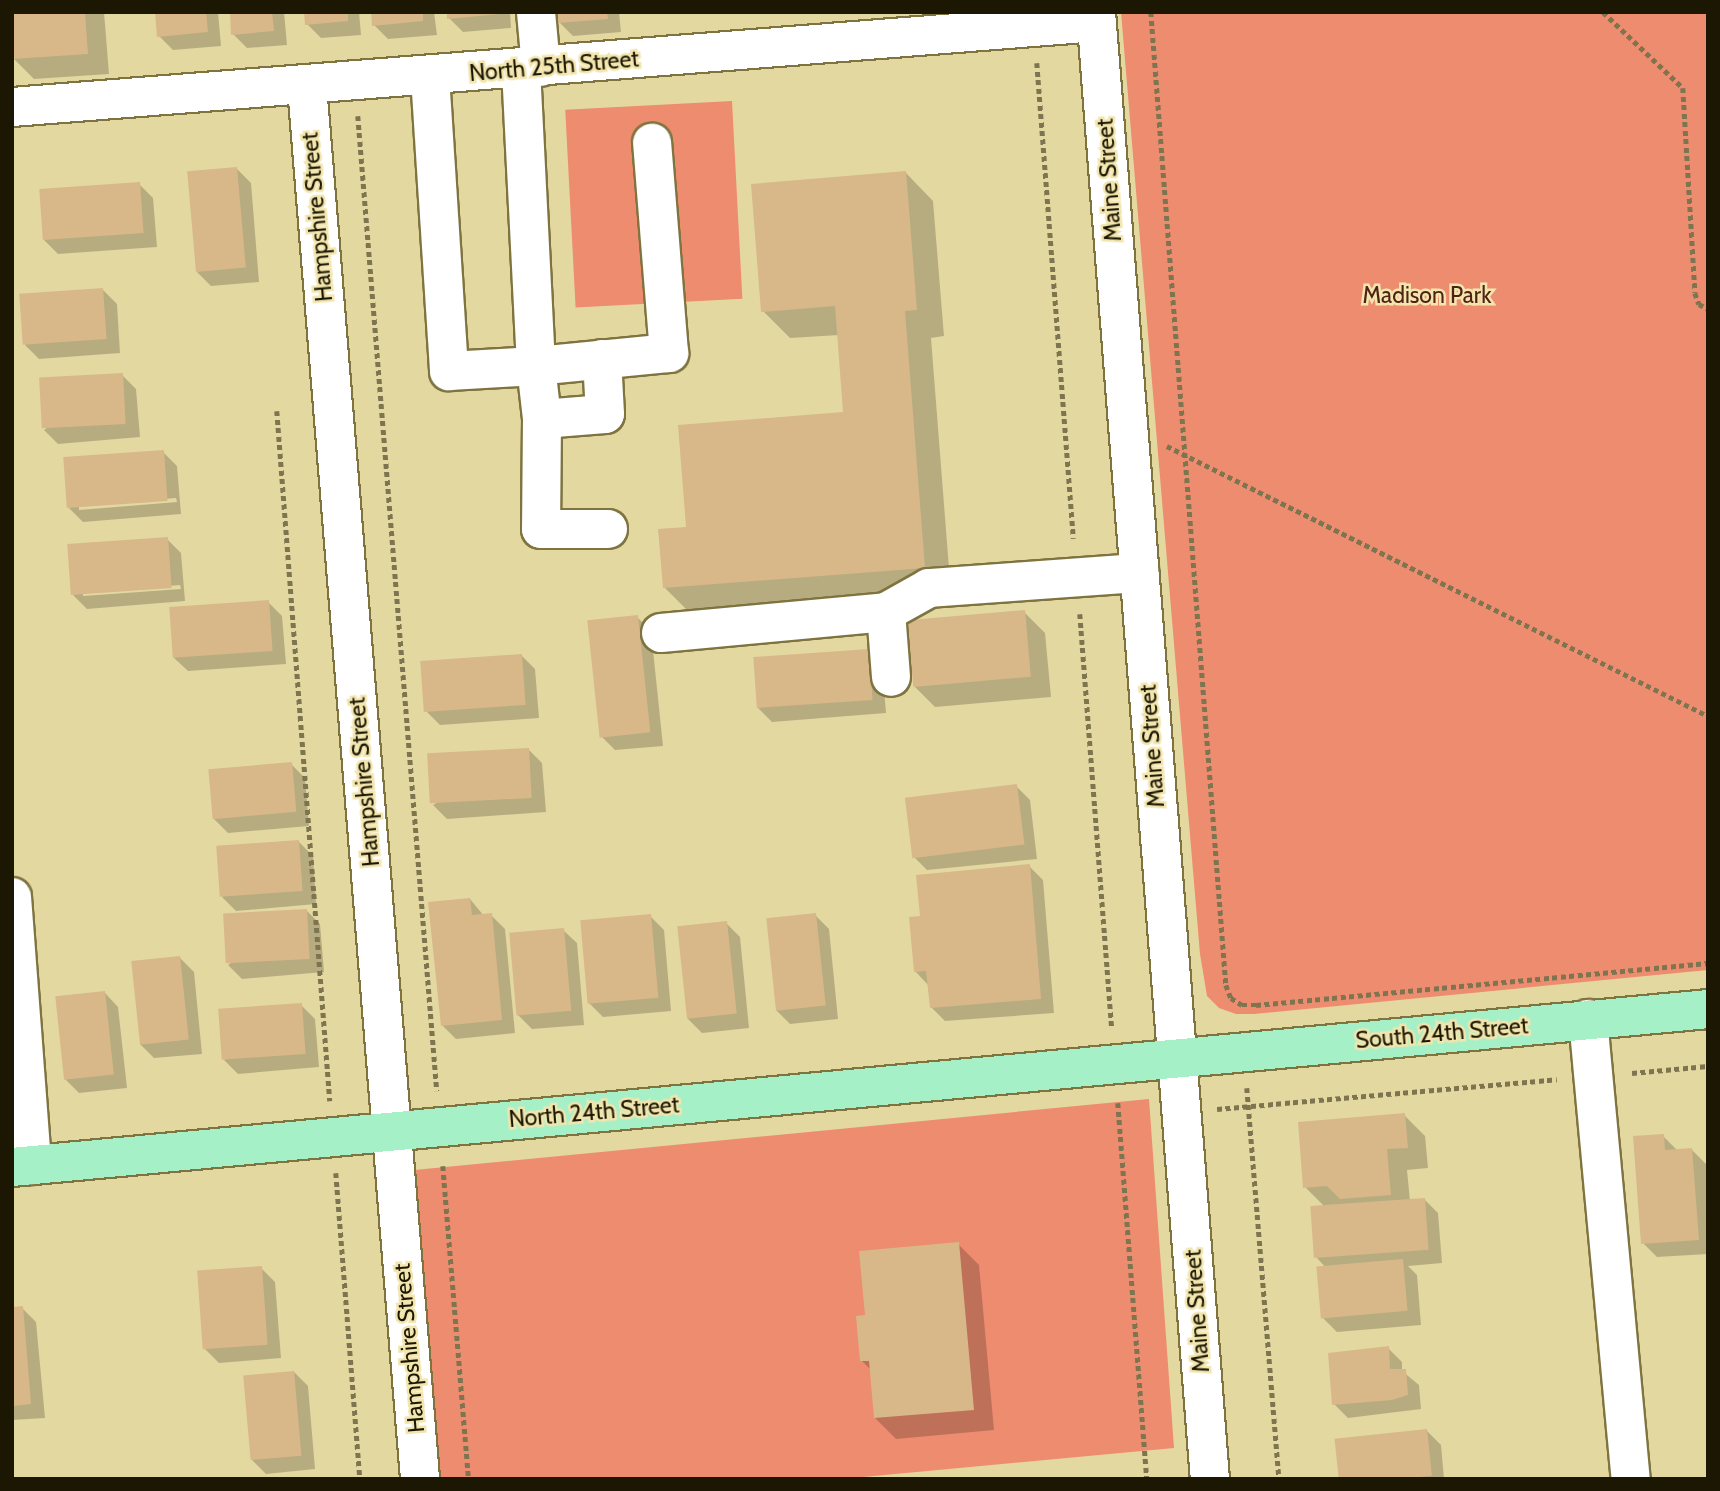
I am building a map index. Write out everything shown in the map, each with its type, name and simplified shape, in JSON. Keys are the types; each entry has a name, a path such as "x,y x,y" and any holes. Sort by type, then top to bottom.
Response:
{"main road":[{"name":"South 24th Street","path":"1176,1057 1708,1009"},
{"name":"North 24th Street","path":"22,1166 1176,1057"}],"street":[{"path":"536,12 531,68 536,366 542,419 541,530 608,529"},
{"name":"North 25th Street","path":"12,107 1034,27 1096,17"},
{"name":"Maine Street","path":"1096,17 1210,1479"},
{"path":"430,76 449,371 536,366 669,353 652,143"},
{"name":"Hampshire Street","path":"307,86 420,1479"},
{"path":"542,419 605,414 602,359"},
{"path":"662,633 886,612 929,588 1139,573"},
{"path":"886,612 891,677"},
{"path":"12,897 22,1166"},
{"path":"1588,1019 1631,1479"}],"path":[{"path":"1151,12 1226,985 1231,998 1241,1003 1256,1005 1708,963"},
{"path":"1602,12 1683,88 1695,293 1699,304 1708,309"},
{"path":"1034,27 1147,1479"},
{"path":"355,82 469,1479"},
{"path":"278,411 360,1479"},
{"path":"1128,427 1708,716"},
{"path":"1241,1003 1279,1479"},
{"path":"1181,1112 1708,1066"}],"green space":[{"name":"Madison Park","path":"1121,12 1708,12 1708,970 1254,1014 1236,1014 1219,1008 1207,996 1200,954"},
{"path":"732,101 742,299 576,307 565,110"},
{"path":"1149,1099 1174,1448 842,1479 429,1479 404,1171"}],"building":[{"path":"12,12 85,12 88,54 12,59"},
{"path":"155,12 206,12 208,32 157,37"},
{"path":"230,12 272,12 274,31 231,35"},
{"path":"304,12 348,12 348,21 305,25"},
{"path":"371,12 423,12 423,21 372,26"},
{"path":"447,12 500,12 500,14 447,19"},
{"path":"556,12 607,12 608,19 557,23"},
{"path":"237,167 246,268 196,272 187,171"},
{"path":"906,171 917,310 905,311 925,568 663,588 658,529 686,527 678,425 843,412 835,306 761,312 751,184"},
{"path":"140,182 144,233 43,240 39,189"},
{"path":"103,288 107,339 23,345 19,294"},
{"path":"123,373 126,424 42,428 39,377"},
{"path":"164,450 168,501 67,508 63,457"},
{"path":"168,537 172,588 71,595 67,544"},
{"path":"269,600 273,651 173,658 169,607"},
{"path":"1025,610 1031,677 913,687 907,620"},
{"path":"638,615 650,732 600,738 587,620"},
{"path":"869,649 873,700 757,708 753,657"},
{"path":"522,654 526,705 424,712 420,661"},
{"path":"529,748 532,798 430,803 427,753"},
{"path":"292,762 296,812 213,819 208,769"},
{"path":"1017,784 1024,845 912,858 905,798"},
{"path":"299,840 303,891 220,897 216,846"},
{"path":"1030,864 1041,999 930,1008 926,971 914,972 909,917 920,916 916,875"},
{"path":"470,898 472,915 492,913 502,1020 441,1026 428,902"},
{"path":"307,909 310,959 226,963 223,913"},
{"path":"816,913 826,1005 776,1011 766,918"},
{"path":"651,914 658,998 588,1004 580,920"},
{"path":"727,921 737,1013 687,1019 677,926"},
{"path":"564,928 571,1011 516,1015 509,933"},
{"path":"180,956 189,1040 140,1045 131,961"},
{"path":"105,991 114,1075 64,1080 55,996"},
{"path":"302,1003 306,1054 222,1060 218,1009"},
{"path":"1405,1113 1408,1148 1387,1149 1391,1195 1340,1199 1327,1186 1303,1188 1298,1122"},
{"path":"1664,1134 1665,1150 1692,1148 1699,1240 1641,1244 1633,1136"},
{"path":"1425,1198 1429,1250 1314,1258 1310,1206"},
{"path":"959,1242 974,1410 874,1418 869,1361 860,1361 856,1316 865,1315 859,1251"},
{"path":"1403,1259 1408,1311 1321,1318 1316,1267"},
{"path":"262,1266 268,1345 203,1349 197,1271"},
{"path":"23,1306 31,1404 12,1406 12,1307"},
{"path":"1389,1346 1390,1369 1406,1369 1408,1395 1392,1400 1332,1405 1328,1353"},
{"path":"294,1371 301,1456 251,1460 243,1375"},
{"path":"1427,1429 1432,1476 1401,1479 1339,1479 1335,1439"}]}
